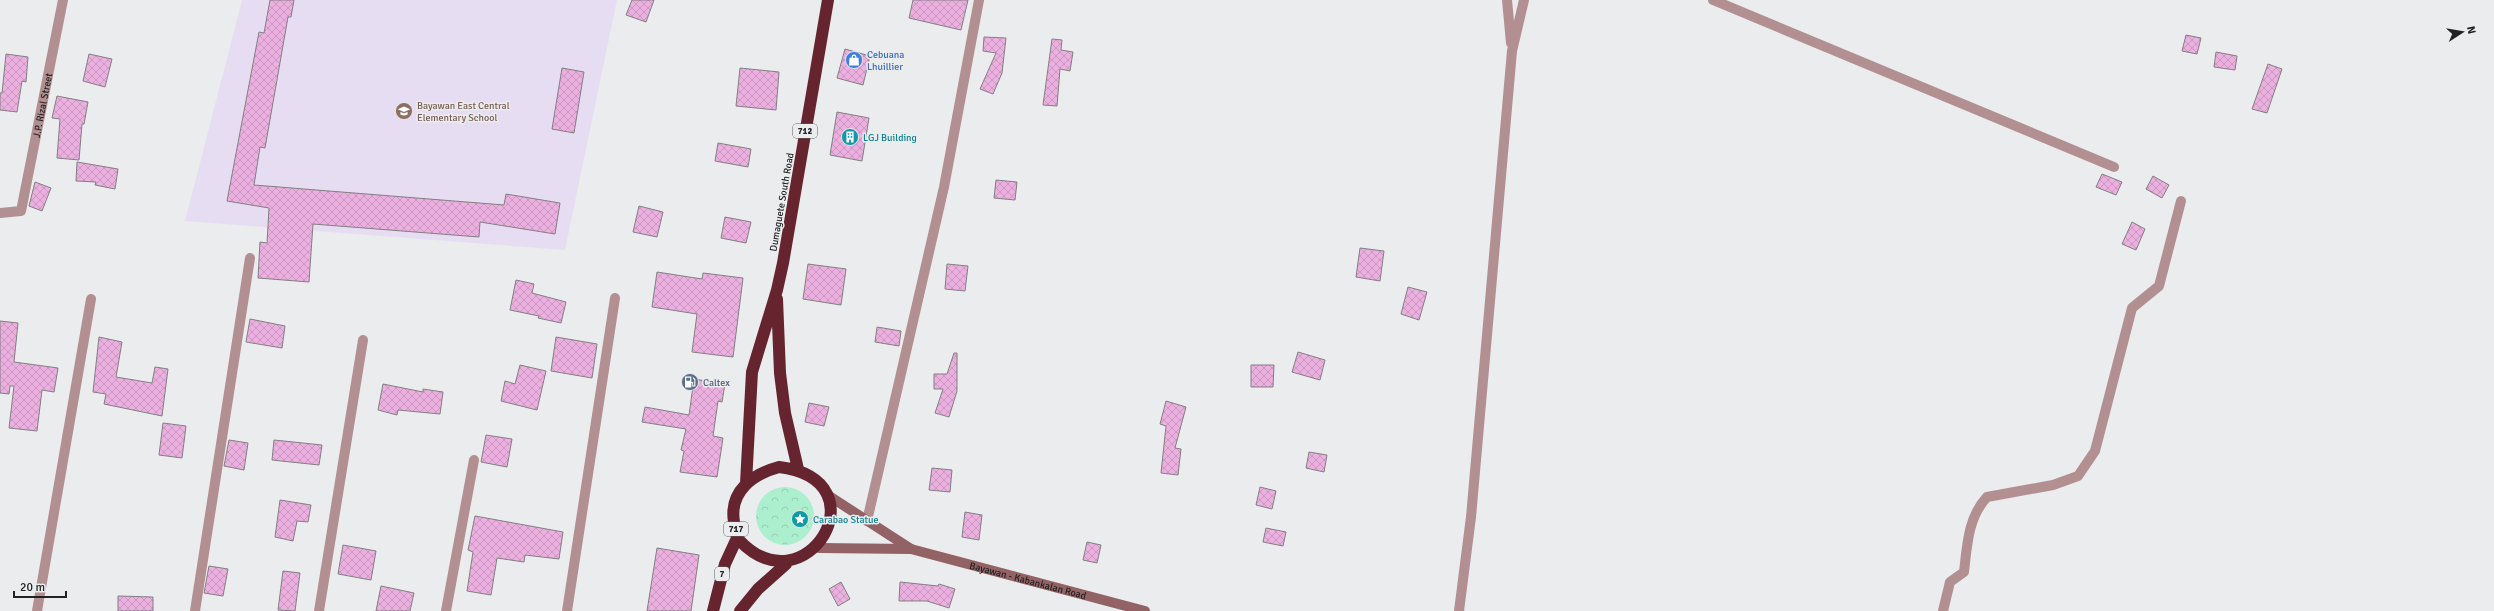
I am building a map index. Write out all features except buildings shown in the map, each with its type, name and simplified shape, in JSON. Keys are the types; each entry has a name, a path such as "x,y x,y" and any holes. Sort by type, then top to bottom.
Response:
{"highway":[{"name":"Dumaguete South Road","path":"746,483 752,372 777,290 828,0"},
{"name":"Dumaguete South Road","path":"777,290 780,373 785,413 798,469"},
{"name":"717","path":"779,467 798,469 814,479 826,494 831,512 829,531 819,548 804,560 786,564 767,562 750,552 737,538 734,519 736,500 746,483 761,472 779,467"},
{"name":"7","path":"713,611 725,564 737,538"},
{"path":"740,611 758,589 786,564"}],"main road":[{"name":"Bayawan - Kabankalan Road","path":"826,494 911,549"},
{"name":"Bayawan - Kabankalan Road","path":"819,548 911,549 1145,611"}],"street":[{"name":"J.P. Rizal Street","path":"0,213 21,210 63,0"},
{"path":"867,521 944,187 979,0"},
{"path":"1507,0 1512,51"},
{"path":"1459,611 1471,517 1512,51 1524,0"},
{"path":"1713,0 2114,167"},
{"path":"1943,611 1950,582 1964,572 1970,528 1979,506 1987,497 2053,485 2078,476 2094,451 2132,308 2159,286 2181,201"},
{"path":"195,611 250,258"},
{"path":"567,611 615,298"},
{"path":"37,611 91,299"},
{"path":"319,611 363,340"},
{"path":"446,611 474,460"}],"shaded area":[{"name":"Bayawan East Central Elementary School","path":"242,0 617,0 565,250 185,221"}],"green space":[{"path":"785,487 796,489 809,500 812,505 814,516 812,527 801,540 796,543 785,545 774,543 761,532 758,527 756,516 758,505 769,492 774,489"}],"place":[{"name":"Cebuana Lhuillier","path":"854,60"},
{"name":"Bayawan East Central Elementary School","path":"404,111"},
{"name":"LGJ Building","path":"850,137"},
{"name":"Caltex","path":"690,382"},
{"name":"Carabao Statue","path":"800,519"}]}
